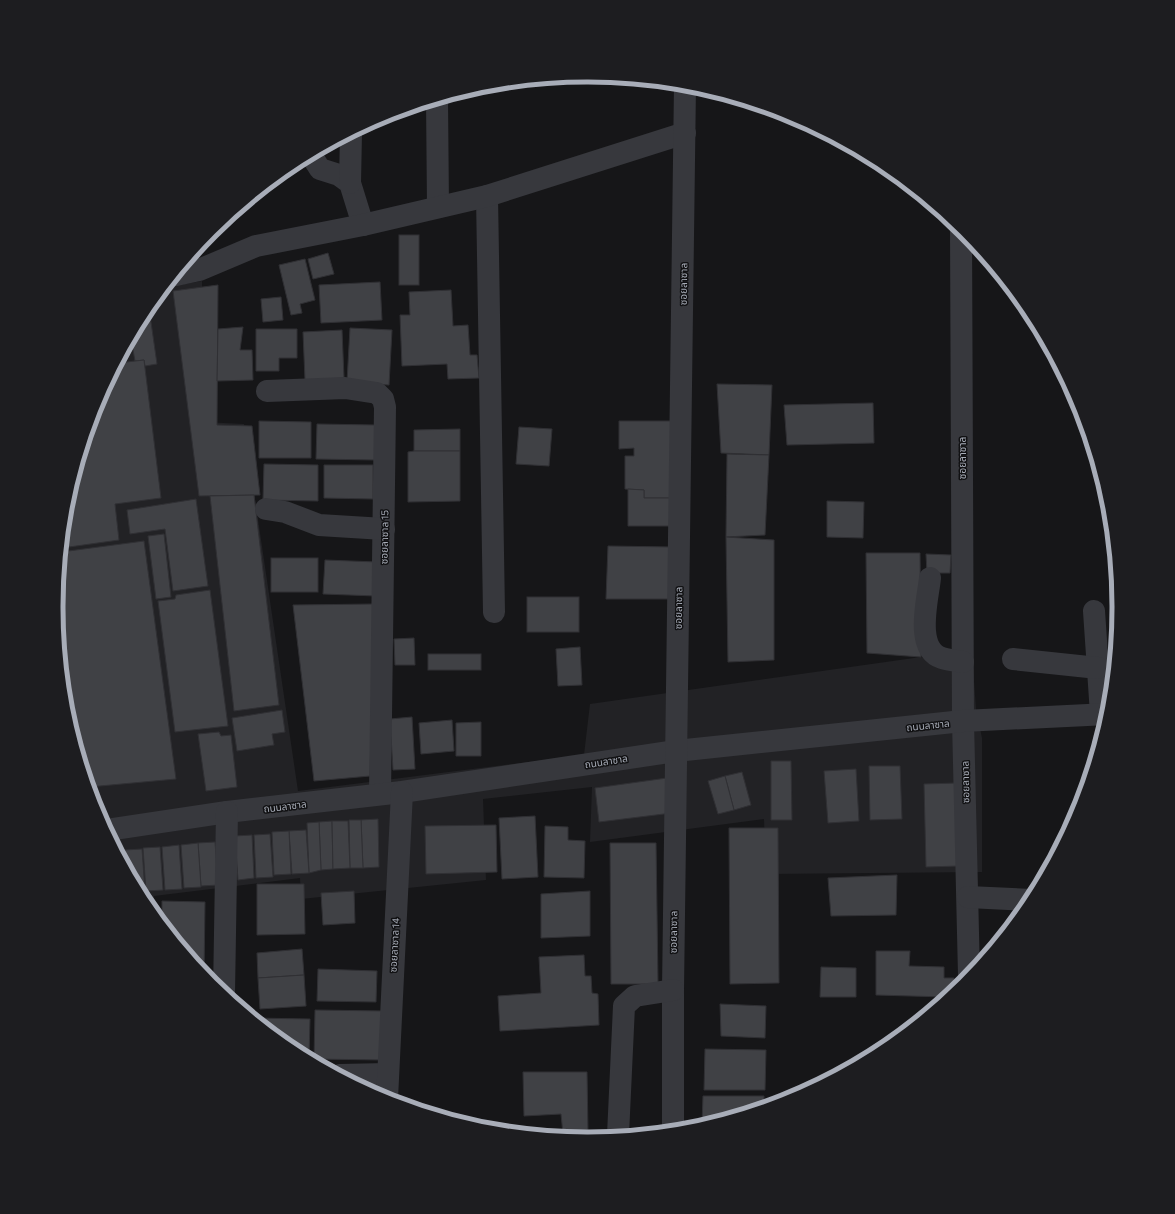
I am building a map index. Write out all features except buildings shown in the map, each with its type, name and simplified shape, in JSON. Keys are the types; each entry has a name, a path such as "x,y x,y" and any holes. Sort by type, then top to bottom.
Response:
{"street":[{"name":"ซอยลาซาล","path":"673,1124 673,990 685,92"},
{"path":"437,105 438,207"},
{"path":"183,274 199,270 256,246 362,225 487,196 685,133"},
{"path":"351,140 350,183 362,225"},
{"path":"314,160 320,169 339,175 350,183"},
{"path":"487,196 494,612"},
{"name":"ซอยลาซาล","path":"961,239 963,721 969,967"},
{"name":"ซอยลาซาล 15","path":"267,391 345,388 377,393 380,395 385,407 380,794"},
{"path":"266,509 285,512 319,525 384,529"},
{"path":"930,578 924,629 929,646 940,658 963,662"},
{"path":"1094,611 1098,668 1103,705"},
{"path":"1013,659 1098,668"},
{"name":"ถนนลาซาล","path":"113,829 227,812 402,792 676,751 963,721 1101,714"},
{"name":"ซอยลาซาล 14","path":"387,1092 402,792"},
{"path":"224,985 227,812"},
{"path":"968,897 1023,900"},
{"path":"618,1130 624,1006 634,996 673,990"},
{"path":"352,1075 388,1074"}],"shaded area":[{"path":"202,281 204,422 244,424 298,791 584,755 590,704 921,657 973,667 976,709 982,738 982,872 766,874 764,819 590,842 592,787 483,799 486,880 301,899 300,878 154,896 154,902 133,869 117,839 91,776 81,743 67,675 63,607 64,573 67,539 73,505 91,438 103,406 133,345 151,316 173,286"}]}
